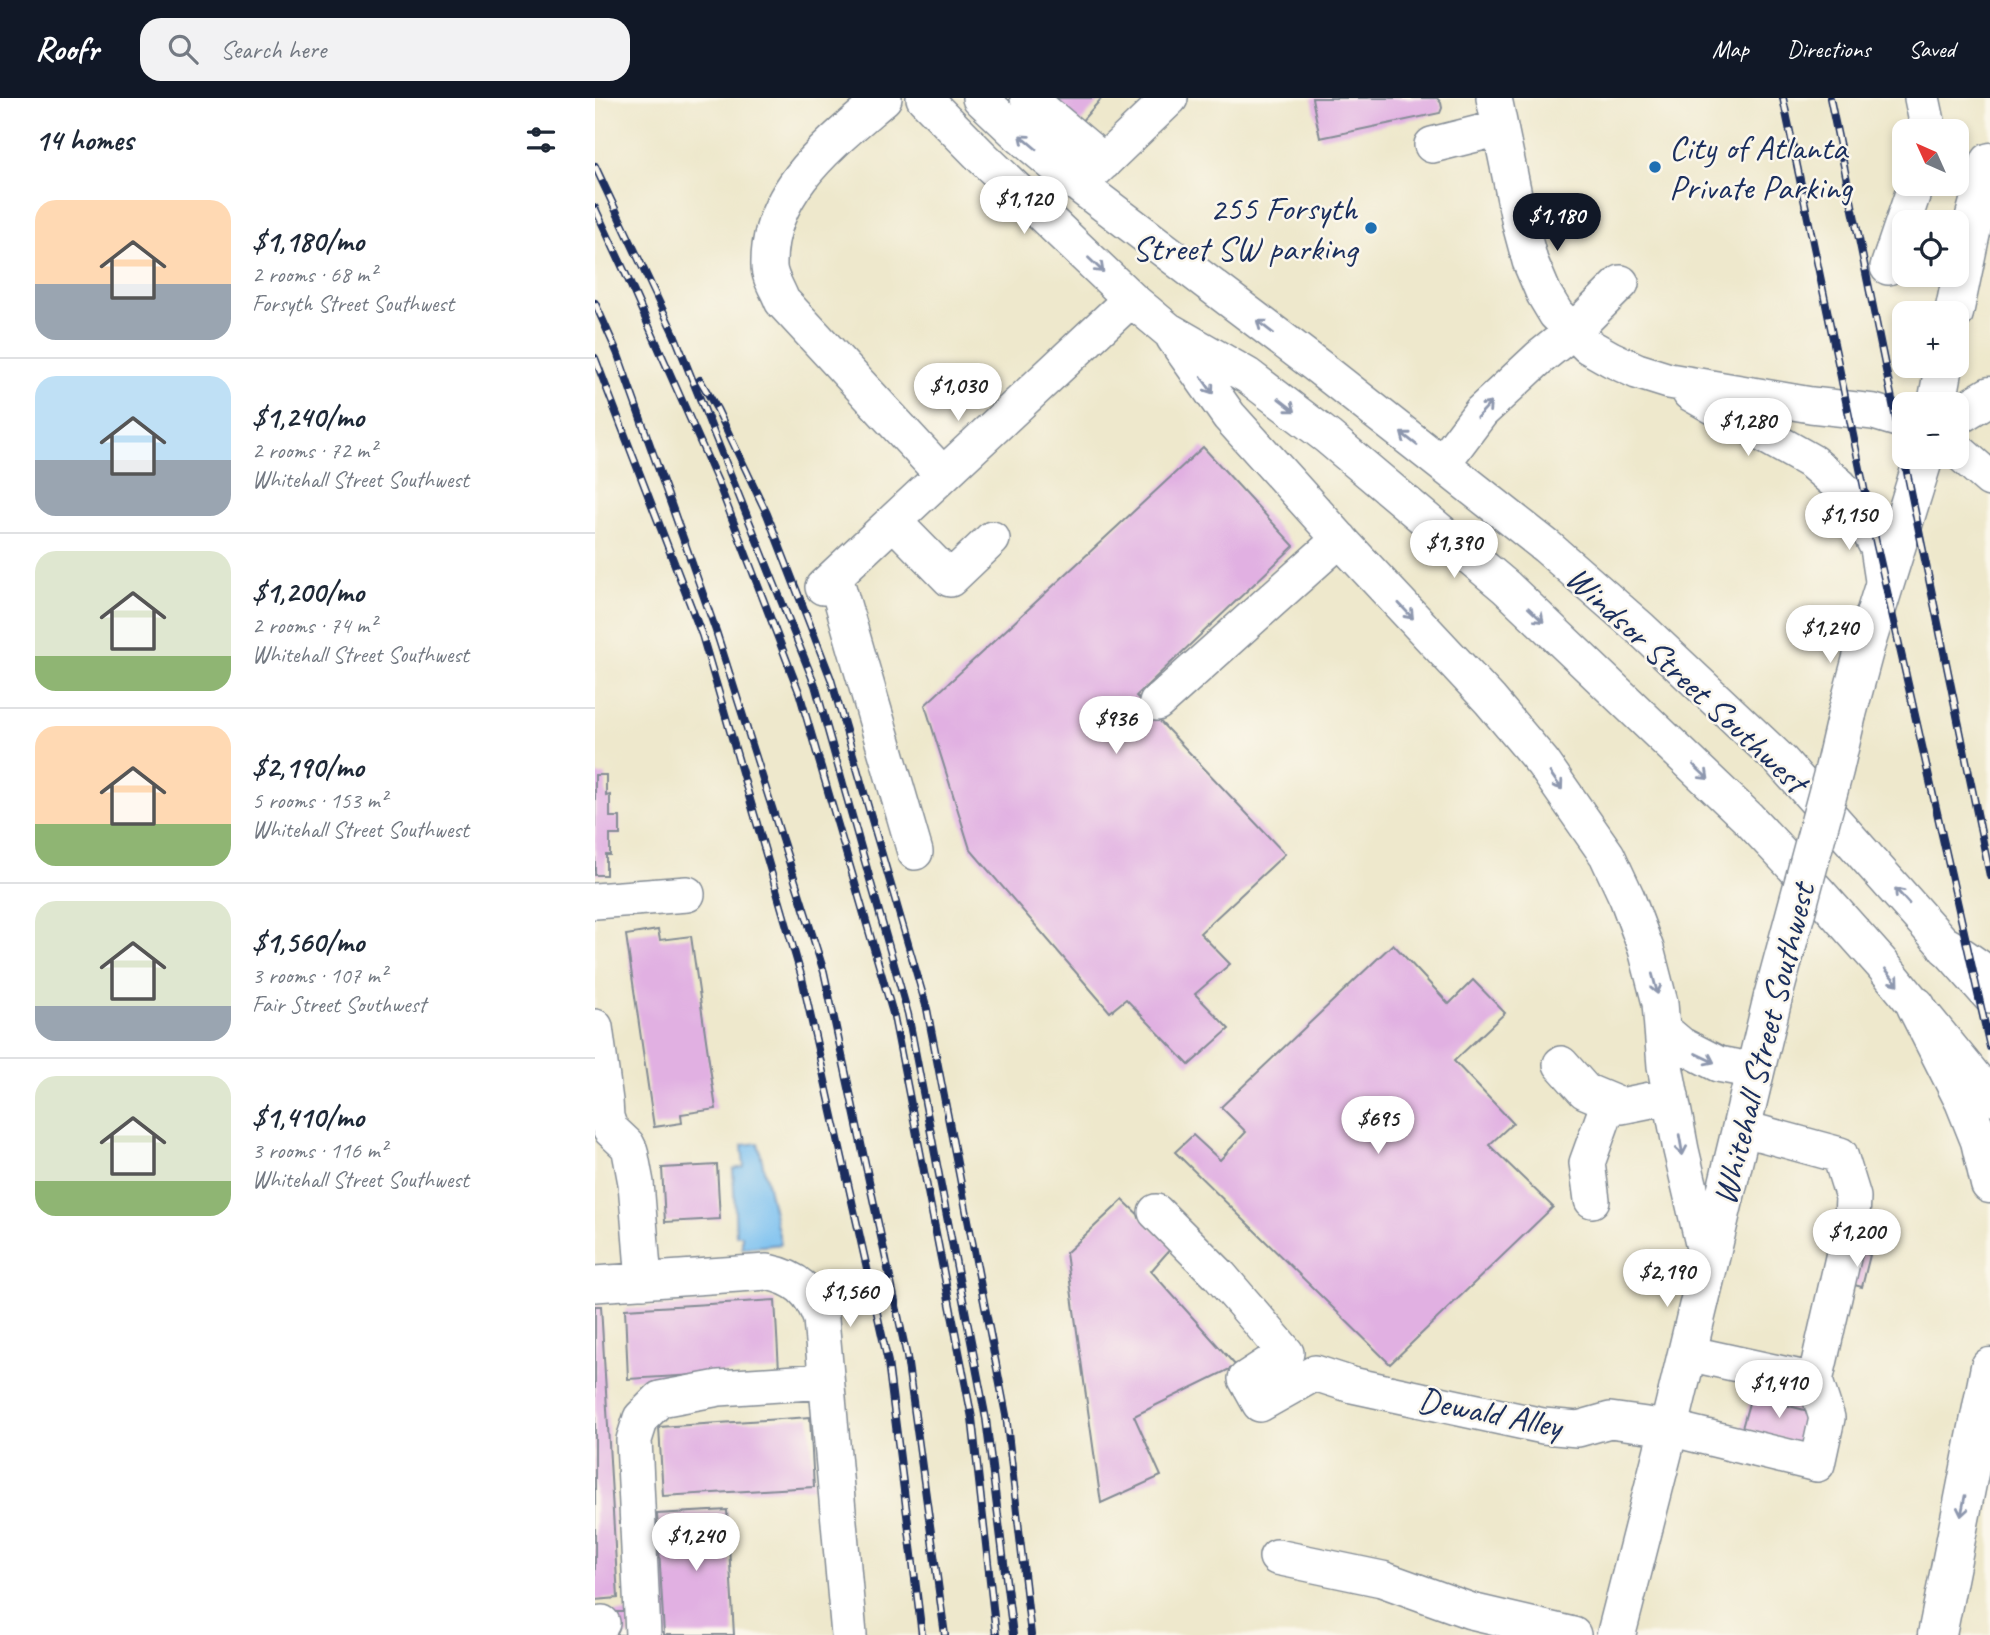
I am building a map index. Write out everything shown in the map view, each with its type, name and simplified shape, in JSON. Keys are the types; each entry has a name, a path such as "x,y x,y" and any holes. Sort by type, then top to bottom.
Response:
{"main road":[{"path":"1958,301 1981,240 1990,162"},
{"path":"1969,409 1990,396"},
{"name":"Whitehall Street Southwest","path":"1616,1635 1773,998 1847,714 1920,469"},
{"path":"1947,947 1990,977"},
{"path":"1916,1006 1964,1101 1980,1141 1990,1184"},
{"path":"1937,1635 1990,1367"}],"street":[{"path":"884,98 812,162 788,194 772,233 769,268 782,301 943,475"},
{"path":"924,98 1131,299 1168,330 1229,416 1499,710 1543,762 1601,846 1627,898 1646,949 1660,1003 1665,1066 1681,1150 1708,1265"},
{"path":"1028,98 1104,162"},
{"path":"1075,182 1104,162 1170,98"},
{"path":"1922,98 1926,119"},
{"name":"Windsor Street Southwest","path":"998,104 1075,182 1442,464 1546,547 1641,629 1781,761 1990,996"},
{"path":"1431,145 1497,113 1530,261 1556,314 1588,346 1637,371 1669,381 1874,412 1892,417"},
{"path":"1888,267 1912,196"},
{"path":"1442,464 1481,412 1539,358 1573,331 1621,283"},
{"path":"915,852 829,582 1131,299"},
{"name":"Windsor Street Southwest","path":"1168,330 1248,376 1328,437 1506,587 1748,818 1814,888 1990,1097"},
{"path":"1669,381 1812,462 1840,486 1854,503 1878,548 1884,587"},
{"path":"1969,461 1990,479"},
{"path":"894,522 950,579 992,539"},
{"path":"1157,703 1340,539"},
{"path":"595,901 673,896"},
{"path":"595,1027 606,1117 610,1129 627,1144 630,1152 636,1183 644,1280"},
{"path":"1662,1029 1681,1045 1718,1064 1755,1071"},
{"path":"1561,1064 1585,1091 1621,1106 1671,1096"},
{"path":"1592,1200 1587,1164 1609,1102"},
{"path":"1687,1353 1815,1381 1852,1218 1853,1197 1840,1155 1741,1128"},
{"name":"Dewald Alley","path":"1156,1212 1220,1276 1286,1353 1247,1379 1260,1404 1315,1373 1352,1385 1543,1426 1578,1429 1610,1420 1669,1428 1817,1464 1827,1418 1815,1381"},
{"path":"595,1284 767,1272 795,1281 815,1304 821,1320 849,1635"},
{"path":"643,1635 634,1440 641,1418 660,1399 674,1395 719,1388 826,1381"},
{"path":"1277,1557 1382,1579 1471,1611 1573,1635"}],"water":[{"path":"758,1143 781,1244 742,1248 742,1235 736,1235 733,1169 744,1167 742,1145"}],"building":[{"path":"1049,98 1102,98 1079,124"},
{"path":"1312,98 1437,98 1442,108 1440,113 1320,138"},
{"path":"1203,447 1294,546 1136,696 1285,854 1200,933 1230,964 1195,994 1229,1029 1189,1065 1126,999 1110,1012 970,849 925,705"},
{"path":"595,775 606,775 610,817 620,817 620,835 610,835 606,875 595,875"},
{"path":"658,930 660,940 691,936 716,1109 681,1114 682,1123 654,1127 626,935"},
{"path":"1393,944 1449,1004 1473,980 1505,1013 1454,1061 1513,1123 1489,1145 1553,1207 1390,1364 1175,1152 1193,1135 1220,1160 1246,1132 1221,1107"},
{"path":"717,1165 720,1219 665,1222 662,1168"},
{"path":"1123,1200 1172,1247 1151,1271 1236,1366 1134,1416 1161,1476 1101,1503 1066,1253"},
{"path":"1851,1250 1870,1255 1862,1287 1843,1282"},
{"path":"775,1300 779,1370 628,1379 625,1309"},
{"path":"595,1306 601,1306 618,1598 595,1600"},
{"path":"1751,1396 1816,1413 1807,1445 1742,1428"},
{"path":"810,1417 814,1487 663,1496 659,1427"},
{"path":"727,1510 734,1635 664,1635 657,1514"},
{"path":"614,1612 628,1612 629,1635 615,1635"}],"railway":[{"path":"1783,98 1868,507 1990,1047"},
{"path":"1830,98 1990,876"},
{"path":"595,166 674,334 815,685 908,1014 986,1419 1013,1635"},
{"path":"595,208 718,482 799,692 894,1017 972,1418 996,1635"},
{"path":"595,303 617,352 716,631 824,972 907,1357 945,1635"},
{"path":"595,358 702,635 802,978 888,1362 922,1635"},
{"path":"700,380 717,409 767,514 831,679 927,1009 1006,1415 1031,1635"}],"place":[{"name":"City of Atlanta Private Parking","path":"1655,167"},
{"name":"255 Forsyth Street SW parking","path":"1371,228"}]}
